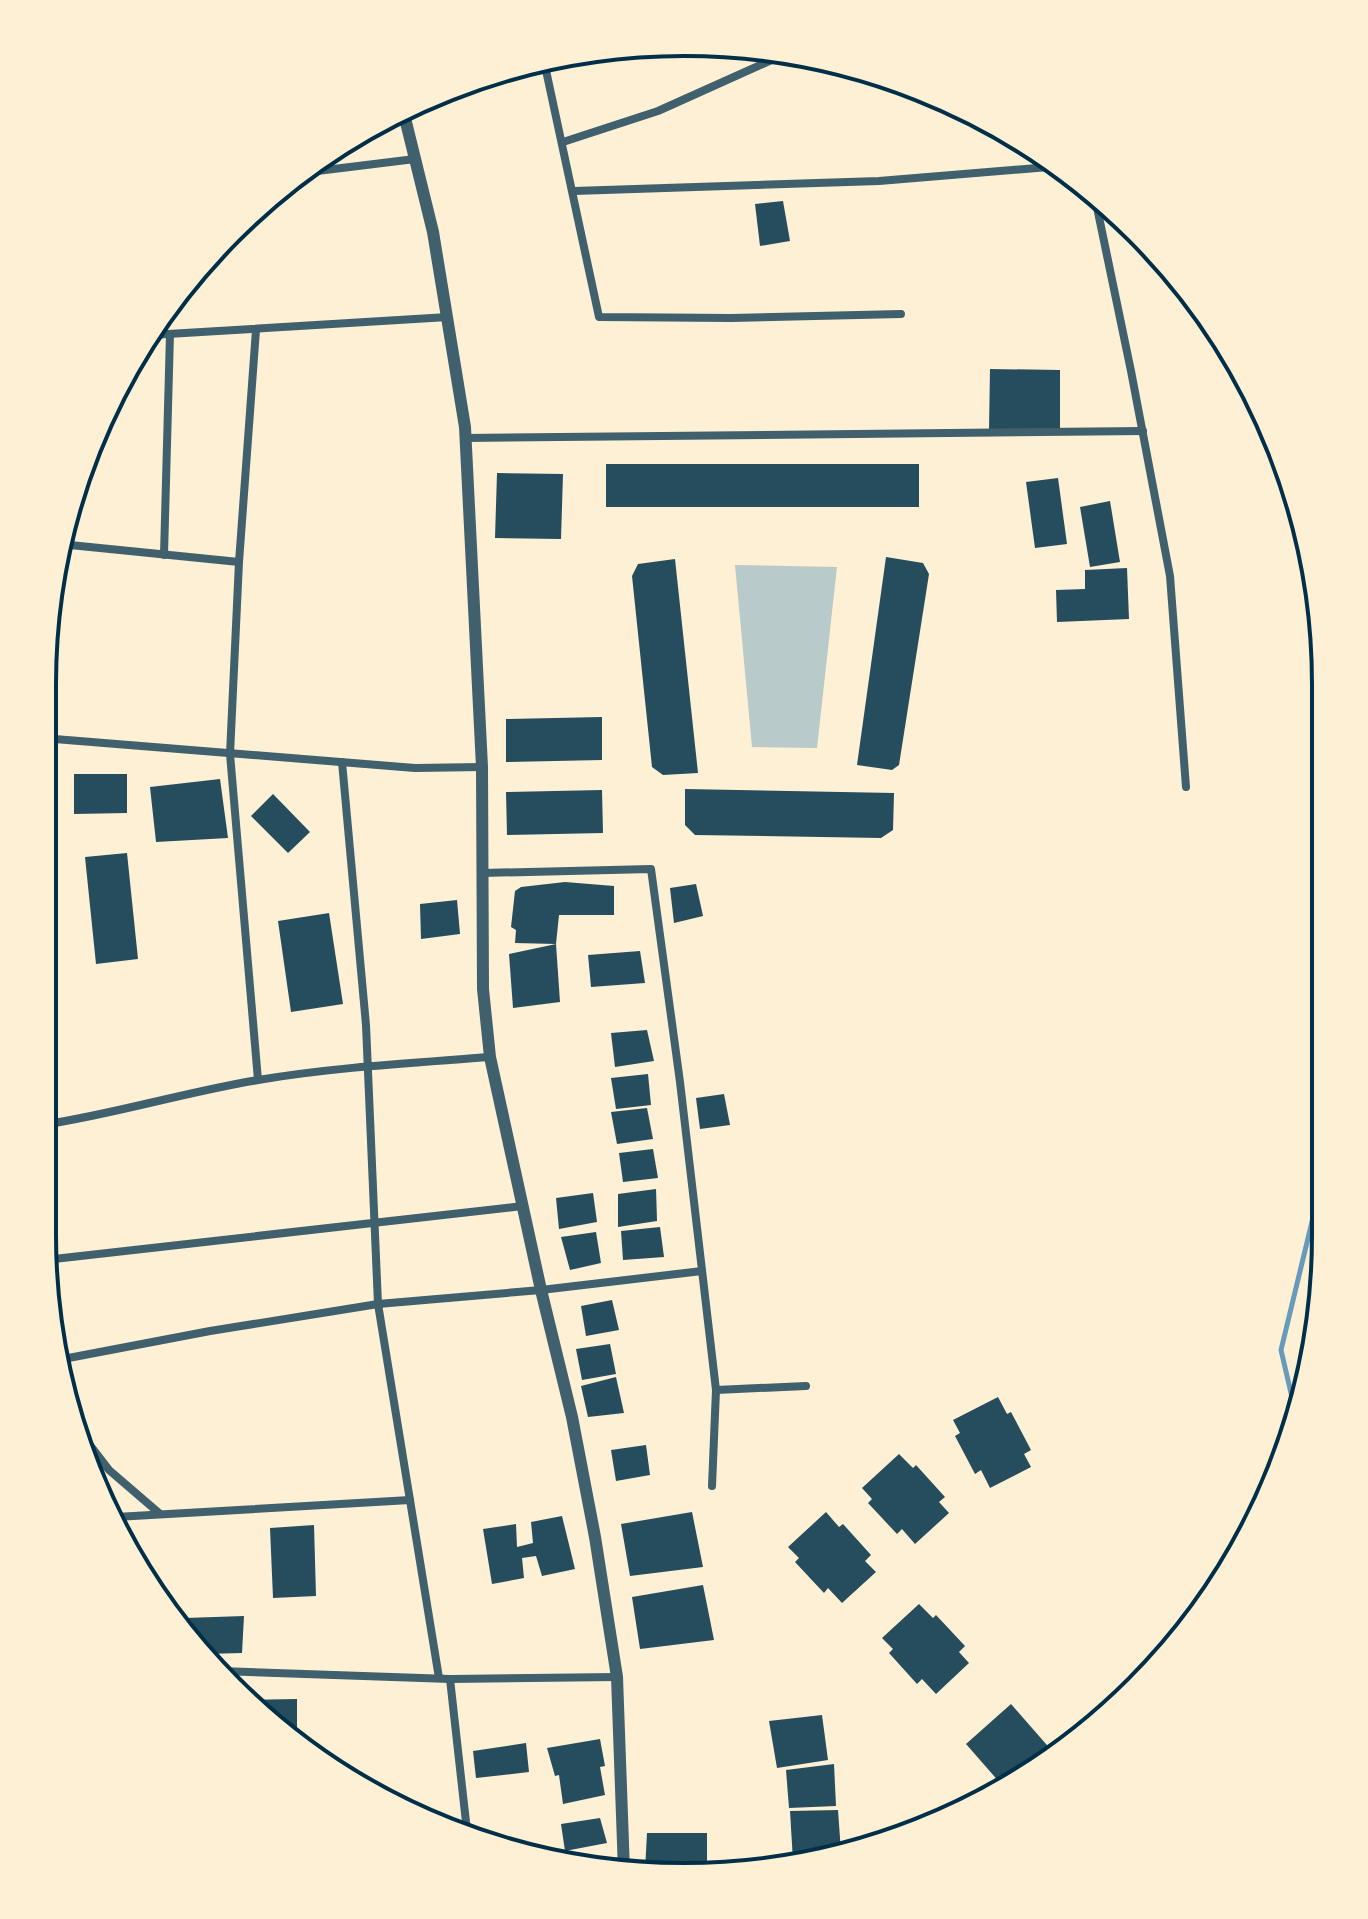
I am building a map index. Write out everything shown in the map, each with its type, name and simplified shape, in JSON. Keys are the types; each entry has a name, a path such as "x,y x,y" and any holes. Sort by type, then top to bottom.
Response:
{"street":[{"path":"563,142 658,111 768,61"},
{"path":"546,71 599,317 901,314"},
{"path":"406,121 433,232 465,438 482,767 483,989 490,1057 572,1417 595,1537 617,1677 624,1860"},
{"path":"324,170 415,159"},
{"path":"574,191 879,181 1041,168"},
{"path":"1098,212 1170,576 1186,787"},
{"path":"162,334 448,317"},
{"path":"256,330 239,562 230,754 258,1080"},
{"path":"164,555 170,334"},
{"path":"465,438 1143,431"},
{"path":"72,545 239,562"},
{"path":"56,739 415,768 482,767"},
{"path":"342,762 368,1066 378,1304 439,1678"},
{"path":"483,873 651,869 680,1082 716,1390 712,1486"},
{"path":"56,1123 128,1110 258,1080 368,1066 490,1057"},
{"path":"57,1259 523,1206"},
{"path":"68,1358 378,1304 541,1290 702,1271"},
{"path":"716,1390 806,1386"},
{"path":"95,1451 109,1470 159,1513"},
{"path":"123,1516 410,1500"},
{"path":"233,1671 450,1679 617,1677"},
{"path":"450,1679 466,1824"}],"shaded area":[{"path":"735,565 837,567 817,748 752,747"}],"building":[{"path":"783,201 790,241 760,246 755,204"},
{"path":"990,369 1060,370 1060,431 989,430"},
{"path":"606,464 919,464 919,507 606,507"},
{"path":"497,473 563,474 561,539 495,538"},
{"path":"1058,478 1067,544 1035,548 1026,482"},
{"path":"1110,501 1120,562 1090,567 1080,507"},
{"path":"886,557 923,563 929,574 899,765 892,770 857,765"},
{"path":"675,559 698,773 663,775 652,767 632,576 638,564"},
{"path":"1127,568 1129,619 1057,622 1056,590 1085,589 1085,570"},
{"path":"602,717 602,760 506,762 506,719"},
{"path":"74,774 127,774 127,813 74,814"},
{"path":"220,779 228,838 156,842 150,787"},
{"path":"685,789 894,793 893,830 881,838 695,835 685,825"},
{"path":"602,790 603,833 507,835 506,792"},
{"path":"273,794 310,832 288,853 251,816"},
{"path":"127,853 138,959 96,964 85,857"},
{"path":"565,882 614,886 614,915 559,915 556,944 515,943 516,930 511,927 515,891 521,887"},
{"path":"696,884 703,916 674,923 670,888"},
{"path":"457,900 460,934 421,939 420,904"},
{"path":"329,913 343,1004 291,1012 278,921"},
{"path":"556,944 560,1002 513,1008 509,954"},
{"path":"640,951 645,983 591,987 588,955"},
{"path":"647,1030 654,1061 615,1067 611,1033"},
{"path":"648,1074 651,1105 616,1109 611,1078"},
{"path":"724,1094 730,1125 700,1129 696,1098"},
{"path":"647,1108 653,1139 617,1144 611,1112"},
{"path":"653,1149 658,1178 623,1182 619,1153"},
{"path":"656,1189 657,1221 618,1227 618,1194"},
{"path":"593,1193 597,1222 559,1229 556,1198"},
{"path":"660,1227 664,1257 623,1260 621,1231"},
{"path":"596,1232 601,1263 570,1270 561,1237"},
{"path":"612,1300 619,1330 586,1336 581,1306"},
{"path":"610,1344 616,1374 582,1380 576,1349"},
{"path":"616,1377 624,1413 588,1417 581,1386"},
{"path":"998,1397 1007,1414 1011,1412 1031,1450 1024,1454 1031,1467 990,1488 981,1470 975,1474 955,1436 960,1433 953,1420"},
{"path":"646,1445 650,1475 616,1481 611,1450"},
{"path":"899,1454 913,1468 916,1465 945,1497 939,1502 949,1513 915,1544 902,1529 897,1534 868,1503 872,1499 862,1488"},
{"path":"692,1512 703,1567 630,1576 621,1524"},
{"path":"826,1512 839,1527 843,1524 871,1555 865,1561 876,1572 842,1603 828,1588 824,1593 795,1562 799,1558 788,1547"},
{"path":"562,1516 575,1569 542,1576 536,1556 522,1558 524,1578 492,1584 483,1529 516,1524 517,1547 533,1543 531,1522"},
{"path":"314,1525 316,1596 273,1598 270,1528"},
{"path":"703,1585 714,1640 640,1649 632,1597"},
{"path":"919,1604 933,1618 936,1615 965,1646 959,1652 969,1663 936,1694 922,1679 917,1684 889,1653 893,1649 882,1638"},
{"path":"244,1616 242,1653 216,1654 187,1618"},
{"path":"297,1699 297,1729 270,1707 262,1700"},
{"path":"1011,1704 1048,1746 997,1779 966,1744"},
{"path":"822,1715 828,1760 777,1768 769,1721"},
{"path":"600,1739 605,1766 600,1767 605,1795 563,1804 559,1775 555,1776 547,1748"},
{"path":"526,1743 529,1772 476,1778 473,1751"},
{"path":"834,1764 836,1806 789,1808 786,1770"},
{"path":"838,1810 840,1843 793,1853 790,1811"},
{"path":"600,1818 607,1843 565,1851 561,1824"},
{"path":"647,1833 707,1833 707,1862 645,1862"}],"waterway":[{"path":"1292,1396 1281,1350 1312,1222"}]}
